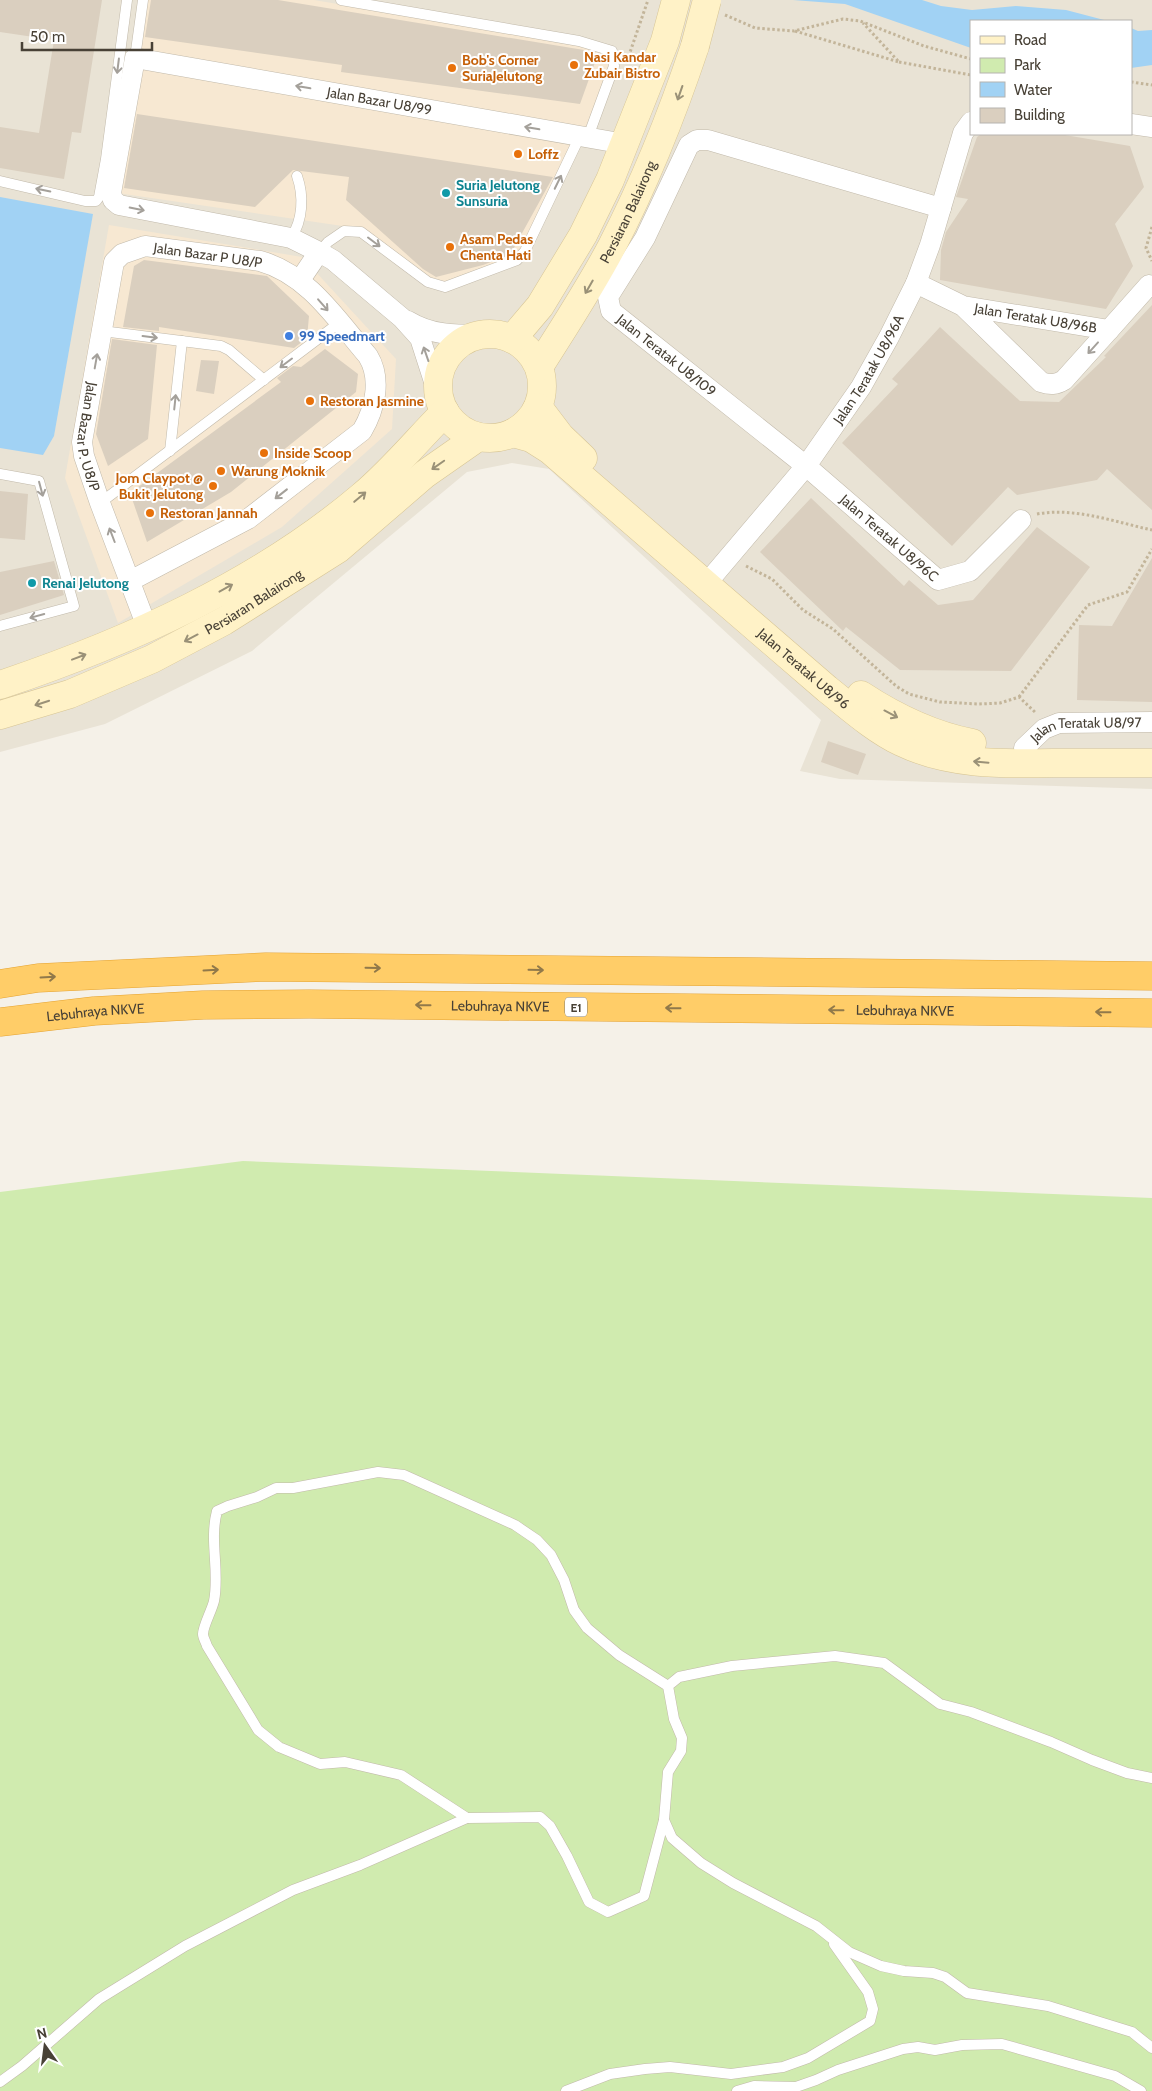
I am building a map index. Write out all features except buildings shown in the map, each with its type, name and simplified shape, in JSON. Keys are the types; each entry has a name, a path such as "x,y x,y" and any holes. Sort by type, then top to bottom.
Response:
{"highway":[{"path":"0,984 38,978 266,967 1152,976"},
{"name":"Lebuhraya NKVE","path":"0,1022 94,1011 203,1005 280,1004 1152,1013"}],"street":[{"path":"512,339 540,306 583,236 625,144 665,41 676,0"},
{"name":"Persiaran Balairong","path":"539,367 582,299 611,248 675,107 695,46 714,6"},
{"name":"Jalan Bazar U8/99","path":"135,58 625,144"},
{"path":"135,58 111,194 113,200 119,205 291,238 320,252 333,260 402,318 420,338 442,405 453,424 464,432 478,437 502,437 513,433 532,418 542,394 542,380 539,367 532,355 523,346 512,339 496,335 444,334 425,330 402,318"},
{"name":"Jalan Teratak U8/96A","path":"710,578 806,466 861,387 916,283 964,134 970,124"},
{"name":"Jalan Teratak U8/109","path":"806,466 611,311 608,297 645,238 689,145 696,140 708,140 940,208"},
{"name":"Jalan Bazar P U8/P","path":"130,581 248,519 362,431 370,417 374,402 374,366 368,356 300,280 277,266 260,261 145,246 133,249"},
{"name":"Jalan Bazar P. U8/P","path":"133,249 122,254 114,262 82,442 84,456 100,503 147,627"},
{"path":"300,280 320,252"},
{"name":"Jalan Teratak U8/96B","path":"916,283 963,306 1109,330"},
{"name":"Jalan Teratak U8/96B","path":"963,306 1041,382 1054,384 1064,380 1149,285"},
{"path":"442,405 438,381 442,365 451,351 464,341 480,336"},
{"name":"Persiaran Balairong","path":"0,684 88,654 147,627 225,590 296,546 361,496 388,472 442,405"},
{"name":"Jalan Teratak U8/96","path":"538,407 571,448 827,689 874,726 902,742 944,757 991,763 1152,763"},
{"name":"Jalan Teratak U8/96","path":"513,433 530,438 550,450 710,578 855,690 883,710 910,724 950,739 1024,748 1152,749"},
{"name":"Persiaran Balairong","path":"0,716 70,694 152,659 224,621 338,549 425,474 478,437"},
{"name":"Jalan Teratak U8/96C","path":"806,466 938,580 970,571 1021,520"},
{"name":"Jalan Teratak U8/97","path":"1024,748 1044,729 1059,723 1152,722"}],"lane":[{"path":"0,180 85,201 96,201 99,197 106,160 127,0"},
{"path":"135,58 143,0"},
{"path":"320,252 328,242 344,231 361,232 428,282 445,287 517,260 525,251 584,137 614,66 612,50 579,41 341,0"},
{"path":"291,238 300,220 300,186 297,176"},
{"path":"100,503 339,323"},
{"path":"102,331 221,346 229,350 264,380"},
{"path":"170,451 182,341"},
{"path":"0,474 39,481 74,606 0,626"},
{"path":"0,2082 22,2066 99,1999 185,1946 293,1890 360,1865 467,1818 540,1817 550,1826 589,1902 608,1912 644,1896 664,1820 668,1772 681,1751 682,1738 674,1719 668,1686 618,1656 587,1628 574,1610 564,1580 551,1555 536,1540 515,1525 404,1475 378,1472 293,1488 276,1488 257,1498 217,1511 213,1526 212,1543 217,1575 214,1600 203,1634 207,1646 258,1730 279,1747 320,1764 345,1762 401,1775 467,1818"},
{"path":"668,1686 679,1677 732,1666 835,1656 884,1663 940,1704 971,1712 1127,1773 1152,1778"},
{"path":"664,1820 672,1838 701,1863 733,1883 816,1926 849,1952 881,1966 904,1971 933,1973 944,1977 967,1992 1048,2006 1132,2032 1152,2048"},
{"path":"566,2091 610,2074 645,2069 670,2068 730,2074 783,2067 808,2058 853,2032 870,2021 873,2009 868,1992 829,1936"},
{"path":"737,2091 754,2086 796,2087 838,2070 904,2049 918,2047 935,2050 962,2045 1002,2044 1115,2076 1141,2091"}],"path":[{"path":"714,6 756,28 794,31 899,62 970,75"},
{"path":"794,31 843,19 860,21 924,46 970,59"},
{"path":"860,21 899,62"},
{"path":"1132,82 1152,85"},
{"path":"1152,227 1146,248 1152,261"},
{"path":"1021,520 1029,516 1050,512 1070,512 1152,530"},
{"path":"746,566 772,578 803,610 833,629 896,686 909,694 940,702 979,704 1000,703 1019,697 1088,605 1127,592 1152,549"},
{"path":"1019,697 1042,718 1059,723"}],"shaded area":[{"path":"0,0 1152,0 1152,789 840,779 800,771 821,720 549,469 512,463 467,472 252,651 105,724 0,752"},
{"path":"146,0 314,0 580,45 608,53 610,65 586,130 529,250 445,283 430,279 363,229 117,193"},
{"path":"109,225 302,257 396,359 392,429 282,527 118,623 65,478"}],"green space":[{"path":"243,1161 1152,1198 1152,2091 0,2091 0,1192"}],"water":[{"path":"793,0 922,0 941,6 972,10 1016,6 1066,10 1104,20 970,20 970,48 845,4"},
{"path":"1132,28 1138,31 1152,30 1152,65 1132,68"},
{"path":"0,197 93,214 54,436 43,455 0,448"}],"place":[{"name":"Nasi Kandar Zubair Bistro","path":"574,65"},
{"name":"Bob's Corner SuriaJelutong","path":"452,68"},
{"name":"Loffz","path":"518,154"},
{"name":"Suria Jelutong Sunsuria","path":"446,193"},
{"name":"Asam Pedas Chenta Hati","path":"450,247"},
{"name":"99 Speedmart","path":"289,336"},
{"name":"Restoran Jasmine","path":"310,401"},
{"name":"Inside Scoop","path":"264,453"},
{"name":"Warung Moknik","path":"221,471"},
{"name":"Jom Claypot @ Bukit Jelutong","path":"213,486"},
{"name":"Restoran Jannah","path":"150,513"},
{"name":"Renai Jelutong","path":"32,583"}]}
